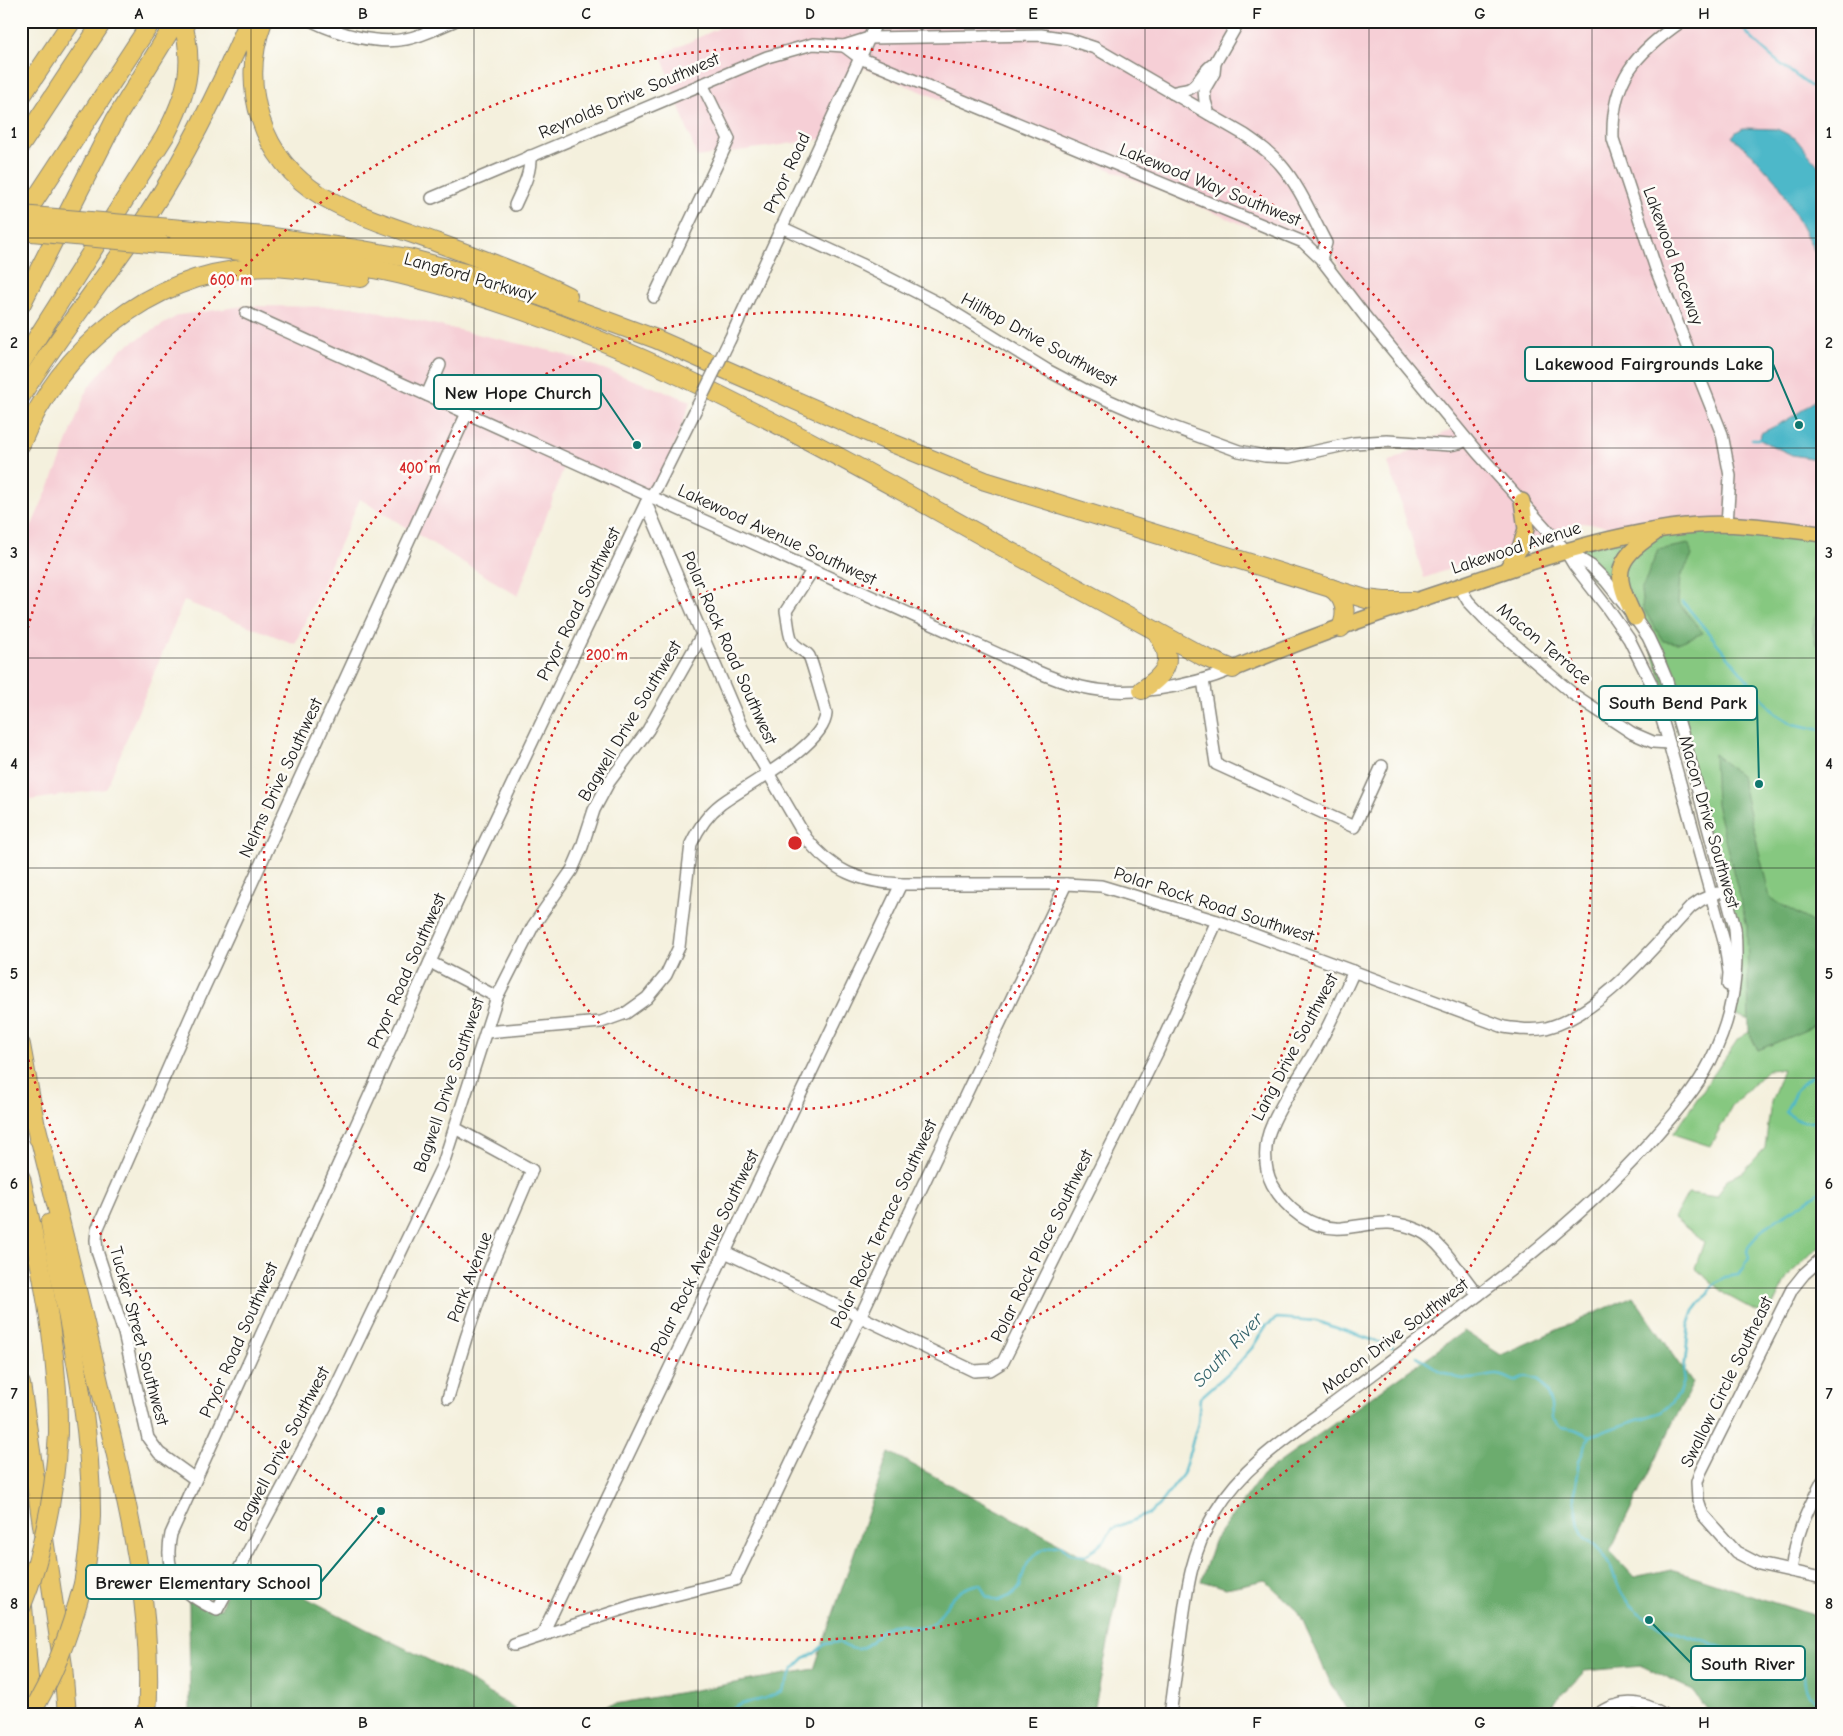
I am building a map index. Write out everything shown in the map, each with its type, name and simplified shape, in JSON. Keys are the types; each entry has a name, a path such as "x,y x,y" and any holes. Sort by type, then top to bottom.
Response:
{"highway":[{"path":"21,98 72,21"},
{"path":"21,145 103,21"},
{"path":"21,221 152,21"},
{"path":"21,305 115,120 176,21"},
{"path":"21,362 165,136 177,113 184,95 189,65 188,46 182,21"},
{"path":"21,396 174,175 202,123 249,21"},
{"path":"263,21 253,62 253,89 257,108 264,130 275,151 302,181 321,195 354,211 546,285 656,339"},
{"name":"Langford Parkway","path":"21,215 314,242 408,258 464,272 542,297 656,339 892,443 985,481 1366,599 1413,601"},
{"name":"Langford Parkway","path":"21,231 256,252 371,268 467,292 544,318 727,397 824,448 1155,631 1208,659 1233,669"},
{"path":"21,444 39,409 58,380 102,330 126,312 153,296 181,283 206,275 253,268 309,271 367,279 544,318"},
{"path":"1331,588 1340,596 1345,607 1342,628"},
{"path":"1142,690 1161,675 1168,661 1165,646 1155,631"},
{"path":"21,1045 37,1128 73,1269 132,1528 147,1628 148,1715"},
{"path":"31,1715 58,1661 73,1621 83,1584 91,1519 85,1422 46,1197 37,1128"},
{"path":"21,1178 40,1262 48,1315 56,1379 58,1433 56,1472 47,1528 38,1561 21,1608"},
{"path":"21,1384 63,1666 67,1715"},
{"path":"132,1528 136,1560 138,1616 138,1682 135,1715"},
{"path":"21,1591 31,1715"}],"main road":[{"path":"1507,569 1520,548 1526,529 1522,501"},
{"name":"Lakewood Avenue","path":"1233,669 1270,653 1413,601 1565,550 1659,530 1699,525 1727,525 1822,534"},
{"path":"1636,618 1622,588 1621,568 1631,551 1659,530"}],"street":[{"path":"312,21 328,28 384,41 413,37 454,21"},
{"name":"Pryor Road","path":"730,339 876,21"},
{"path":"1209,114 1204,94 1214,73 1215,63 1239,21"},
{"name":"Lakewood Raceway","path":"1682,21 1649,45 1621,85 1613,120 1613,139 1657,272 1722,434 1730,476 1727,525"},
{"path":"844,46 869,38 1041,35 1068,39 1095,48 1265,148 1292,179 1326,244 1321,259"},
{"name":"Reynolds Drive Southwest","path":"432,198 767,57 813,44 844,46"},
{"name":"Lakewood Way Southwest","path":"844,46 860,58 1303,242 1321,259 1368,320 1467,440 1565,550"},
{"path":"1172,93 1189,89 1196,84 1206,67 1215,63"},
{"path":"654,297 729,139 702,84"},
{"path":"515,204 528,174 530,156"},
{"name":"Hilltop Drive Southwest","path":"781,227 861,264 940,304 1047,370 1085,390 1150,419 1239,451 1265,456 1289,457 1354,443 1387,441 1450,445 1467,440"},
{"name":"Lakewood Avenue Southwest","path":"246,313 467,413 649,500 1061,681 1097,690 1142,690 1203,680 1233,669"},
{"name":"Pryor Road Southwest","path":"217,1610 196,1600 184,1591 174,1576 169,1561 168,1547 171,1534 481,849 649,500 697,408 730,339"},
{"path":"427,395 440,365"},
{"name":"Nelms Drive Southwest","path":"129,1158 191,1016 467,413"},
{"name":"Polar Rock Road Southwest","path":"649,500 702,635 742,728 806,838 826,860 842,871 860,879 878,883 901,884 1066,884 1101,886 1217,921 1504,1027 1524,1030 1544,1028 1570,1018 1601,998 1622,980 1692,907 1701,900 1726,890"},
{"name":"Macon Drive Southwest","path":"1170,1715 1189,1576 1205,1530 1230,1491 1262,1458 1478,1295 1563,1228 1626,1168 1694,1089 1709,1065 1730,1012 1735,990 1736,928 1666,678 1648,637 1636,618 1606,581 1591,566 1565,550"},
{"name":"Macon Drive Southwest","path":"1565,550 1629,639 1650,684 1669,743 1725,945 1729,973 1724,1026"},
{"path":"486,1032 601,1022 626,1013 647,998 666,975 679,947 691,844 694,837 706,819 720,805 769,774 807,744 820,731 826,714 810,656 792,642 786,611 812,571"},
{"name":"Macon Terrace","path":"1459,586 1468,600 1488,622 1574,694 1632,732 1653,742 1669,743"},
{"name":"Bagwell Drive Southwest","path":"217,1610 332,1393 443,1164 497,997 533,926 572,870 594,810 609,782 648,730 702,635"},
{"path":"1203,680 1216,764 1354,827 1382,766"},
{"name":"Polar Rock Avenue Southwest","path":"542,1635 901,884"},
{"name":"Polar Rock Terrace Southwest","path":"542,1635 636,1605 734,1580 1066,884"},
{"name":"Polar Rock Place Southwest","path":"725,1252 974,1370 990,1370 1003,1362 1158,1053 1217,921"},
{"path":"430,962 497,997"},
{"name":"Lang Drive Southwest","path":"1354,971 1317,1048 1271,1125 1266,1153 1270,1180 1279,1196 1289,1208 1315,1224 1340,1228 1373,1222 1389,1222 1406,1225 1422,1232 1432,1239 1478,1295"},
{"name":"Park Avenue","path":"448,1398 488,1274 532,1170 455,1128"},
{"name":"Tucker Street Southwest","path":"129,1158 98,1230 96,1240 97,1251 124,1333 148,1438 159,1453 195,1479"},
{"name":"Swallow Circle Southeast","path":"1822,1258 1804,1274 1792,1289 1700,1474 1698,1482 1698,1500 1703,1515 1736,1552 1759,1564 1822,1578"},
{"path":"1792,1571 1794,1547 1802,1523 1822,1482"},
{"path":"514,1645 542,1635"},
{"path":"1596,1715 1614,1705 1636,1703 1656,1709 1664,1715"}],"shaded area":[{"path":"717,21 1822,21 1822,544 1658,532 1582,523 1424,578 1388,463 1453,428 1365,322 1331,248 1244,225 857,65 822,139 697,157 661,55 719,28"},
{"path":"244,306 358,307 560,353 691,401 652,503 565,464 518,596 360,499 295,644 184,601 106,789 30,800 21,747 21,550 61,459 87,389 121,349 179,315"}],"green space":[{"path":"1727,525 1822,533 1822,1246 1815,1250 1787,1277 1767,1317 1728,1296 1695,1268 1704,1242 1674,1218 1688,1193 1717,1197 1727,1179 1743,1172 1765,1148 1771,1102 1783,1069 1767,1070 1733,1105 1710,1146 1673,1134 1738,1039 1749,1032 1758,1050 1788,1037 1730,1012 1726,890 1648,637 1565,550"},
{"path":"1689,544 1692,556 1680,577 1678,602 1703,633 1678,643 1663,641 1643,608 1641,591 1658,550"},
{"path":"1814,557 1822,557 1822,644 1816,644 1812,628 1821,605"},
{"path":"1714,754 1741,776 1770,898 1822,928 1822,1019 1806,1030 1758,1050 1749,1032 1747,926 1716,804"},
{"path":"1633,1296 1693,1383 1610,1551 1634,1577 1671,1569 1822,1618 1822,1715 1711,1715 1694,1691 1642,1666 1585,1671 1550,1707 1546,1715 1350,1715 1332,1686 1298,1611 1265,1580 1226,1588 1201,1581 1214,1541 1262,1475 1464,1331 1501,1355"},
{"path":"889,1452 1122,1577 1093,1715 553,1715 814,1669"},
{"path":"236,1561 467,1679 524,1715 190,1715 188,1599 221,1608"}],"water":[{"path":"1743,128 1777,129 1795,138 1822,170 1822,265 1779,184 1752,154 1732,137"},
{"path":"1822,393 1822,460 1792,455 1760,440 1761,433 1786,421"}],"waterway":[{"path":"1737,21 1766,52 1822,95"},
{"path":"1752,439 1763,439"},
{"path":"1683,602 1775,713 1793,724 1822,730"},
{"path":"1822,1066 1796,1090 1786,1112 1803,1122 1822,1120"},
{"path":"1590,1436 1661,1412 1671,1404 1679,1393 1683,1381 1689,1325 1694,1311 1716,1282 1725,1277 1738,1275 1743,1270 1749,1258 1747,1251 1749,1245 1764,1228 1822,1191"},
{"name":"South River","path":"727,1715 738,1706 782,1691 794,1668 804,1658 815,1653 825,1644 838,1642 849,1648 858,1649 870,1643 886,1627 894,1625 916,1628 926,1627 937,1620 954,1596 962,1590 975,1585 980,1584 986,1596 998,1601 1010,1596 1020,1587 1024,1570 1028,1563 1032,1557 1044,1549 1061,1545 1071,1554 1084,1556 1105,1540 1112,1529 1148,1514 1159,1506 1183,1474 1198,1423 1200,1398 1234,1368 1252,1348 1266,1326 1277,1318 1316,1321 1393,1347"},
{"name":"South River","path":"1417,1356 1440,1370 1459,1378 1473,1379 1500,1375 1514,1381 1526,1376 1539,1380 1551,1404 1552,1417 1561,1427 1574,1429 1590,1436"},
{"name":"South River","path":"1590,1436 1579,1461 1575,1487 1579,1526 1585,1538 1596,1546 1604,1556 1628,1603 1660,1627 1736,1652 1759,1665 1768,1675 1780,1677 1792,1671 1804,1676 1808,1693 1822,1703"}],"place":[{"name":"Lakewood Fairgrounds Lake","path":"1799,425"},
{"name":"New Hope Church","path":"637,445"},
{"name":"South Bend Park","path":"1759,784"},
{"name":"Brewer Elementary School","path":"381,1511"},
{"name":"South River","path":"1649,1620"}]}
